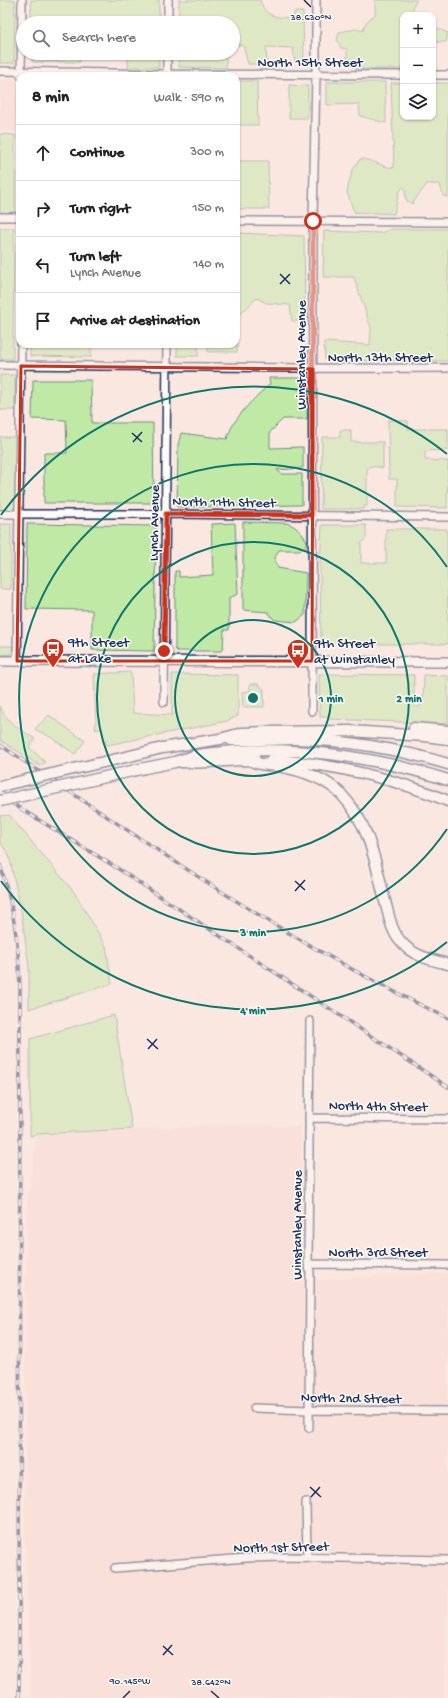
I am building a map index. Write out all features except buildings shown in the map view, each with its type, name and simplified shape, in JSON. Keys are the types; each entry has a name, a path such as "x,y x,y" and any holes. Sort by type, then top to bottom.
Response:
{"highway":[{"path":"350,730 373,725 448,731"},
{"path":"0,786 162,748 242,734 350,730 448,739"},
{"path":"220,739 243,741 295,739 342,742 392,749 448,764"},
{"path":"0,801 175,762 193,755 233,751 273,750 309,752 380,762 414,769 448,780"},
{"path":"175,762 195,763 249,760 289,761 330,766 381,778 448,801"},
{"path":"249,760 258,764 299,770 318,778 340,793 355,810 367,833 391,926 401,943 415,954 448,964"}],"main road":[{"path":"0,661 448,662"}],"street":[{"path":"22,0 22,16"},
{"path":"168,0 168,16"},
{"name":"Winstanley Avenue","path":"312,711 313,221 316,0"},
{"path":"21,60 21,72"},
{"path":"167,60 167,72"},
{"name":"North 15th Street","path":"0,71 16,73"},
{"name":"North 15th Street","path":"240,74 400,74"},
{"path":"436,75 448,75"},
{"path":"0,217 16,217"},
{"path":"240,221 448,222"},
{"path":"17,661 21,348"},
{"name":"Lynch Avenue","path":"164,702 167,348"},
{"name":"North 13th Street","path":"0,365 313,369 448,368"},
{"name":"North 11th Street","path":"0,514 448,517"},
{"name":"Winstanley Avenue","path":"309,1428 310,1271 308,1264 310,1021"},
{"name":"North 4th Street","path":"309,1118 448,1119"},
{"name":"North 3rd Street","path":"308,1264 448,1265"},
{"name":"North 2nd Street","path":"254,1408 448,1411"},
{"path":"306,1502 307,1557"},
{"name":"North 1st Street","path":"115,1568 247,1558 307,1557 448,1560"}],"highlighted area":[{"path":"21,366 313,369 312,661 17,661"}],"shaded area":[{"path":"0,79 16,80 16,132 0,130"},
{"path":"216,1125 301,1126 302,1280 448,1273 448,1592 444,1698 31,1698 25,1529 26,1214 37,1134"}],"green space":[{"path":"0,0 15,0 14,63 0,63"},
{"path":"31,0 159,0 159,16 31,16"},
{"path":"179,0 260,0 265,11 273,16 294,18 294,12 303,12 304,65 295,62 293,48 266,47 267,64 248,64 243,45 240,45 240,16 179,16"},
{"path":"375,0 417,0 413,7 413,12 400,12 400,69 356,69 347,58 347,49 341,48 337,40 339,32 356,29 363,31 364,26 370,18 375,15"},
{"path":"436,28 448,33 446,42 436,42"},
{"path":"32,60 80,60 80,62 32,62"},
{"path":"128,60 159,60 159,67 128,67"},
{"path":"178,60 226,60 226,68 179,67"},
{"path":"240,81 257,81 258,125 240,125"},
{"path":"327,82 385,82 386,123 360,116 359,104 327,105"},
{"path":"391,83 400,83 400,120 436,120 436,83 448,83 448,197 443,196 440,184 427,184 412,204 406,200 405,189 403,187 399,192 394,214 354,212 347,192 352,171 360,159 369,160 394,168"},
{"path":"289,85 308,86 308,118 289,118"},
{"path":"0,134 15,135 15,209 12,215 0,215"},
{"path":"240,161 268,161 269,209 240,209"},
{"path":"0,228 14,228 13,359 0,359"},
{"path":"391,229 448,229 448,361 325,360 324,342 370,345 371,328 354,277 323,277 324,231 381,233"},
{"path":"240,233 304,236 305,321 292,321 290,305 266,303 257,298 240,314"},
{"path":"30,348 91,348 91,357 30,356"},
{"path":"177,348 198,348 198,356 177,356"},
{"path":"208,348 237,348 237,352 208,352"},
{"path":"0,375 15,375 15,410 0,410"},
{"path":"269,378 303,378 308,380 307,419 283,419 270,432 270,448 303,447 303,468 277,470 282,474 302,474 302,505 177,507 178,445 181,433 227,439 239,416 270,384"},
{"path":"33,380 91,380 92,423 153,423 154,503 44,503 44,453 67,453 66,420 32,419"},
{"path":"388,420 408,421 408,429 448,429 448,450 425,451 425,460 448,461 447,508 397,507 397,479 389,479"},
{"path":"340,430 351,430 351,442 383,442 383,468 370,466 367,470 367,506 364,506 364,509 321,509 322,437 340,437"},
{"path":"0,437 16,437 15,506 12,511 0,511"},
{"path":"243,522 287,523 298,530 307,541 305,548 298,550 279,550 275,559 275,563 278,568 306,573 305,615 296,622 274,620 268,612 243,610"},
{"path":"235,523 238,594 229,598 229,630 224,630 223,649 221,651 177,651 175,649 175,571 179,571 179,577 213,575 211,524"},
{"path":"0,524 11,524 11,589 0,589"},
{"path":"27,524 156,526 154,651 92,650 92,610 26,609"},
{"path":"322,525 366,525 366,538 361,544 361,563 386,563 386,529 447,529 448,644 321,644 320,564"},
{"path":"0,646 13,646 13,654 0,655"},
{"path":"131,672 133,713 172,715 172,674 238,675 238,716 227,721 107,745 101,728 96,730 95,728 94,674"},
{"path":"319,674 414,675 414,707 419,707 423,702 424,675 448,676 448,724 329,719 328,717 320,717"},
{"path":"250,684 258,684 264,689 264,707 243,707 242,692 250,691"},
{"path":"0,706 2,712 10,721 35,739 29,747 45,762 40,766 0,740"},
{"path":"49,715 85,741 75,754 52,738 35,729"},
{"path":"9,815 74,892 106,946 112,984 29,1009 29,967 21,910 9,855 0,842 0,816"},
{"path":"114,1015 132,1129 37,1134 30,1136 30,1039"}],"railway":[{"path":"0,745 164,854 275,925 331,958 448,1018"},
{"path":"0,796 117,868 448,1087"},
{"path":"0,865 9,896 15,926 20,989 19,1698"}],"place":[{"name":"9th Street at Lake","path":"53,668"},
{"name":"9th Street at Winstanley","path":"298,670"}],"route":[{"path":"164,651 166,514 312,515 313,221"}]}
